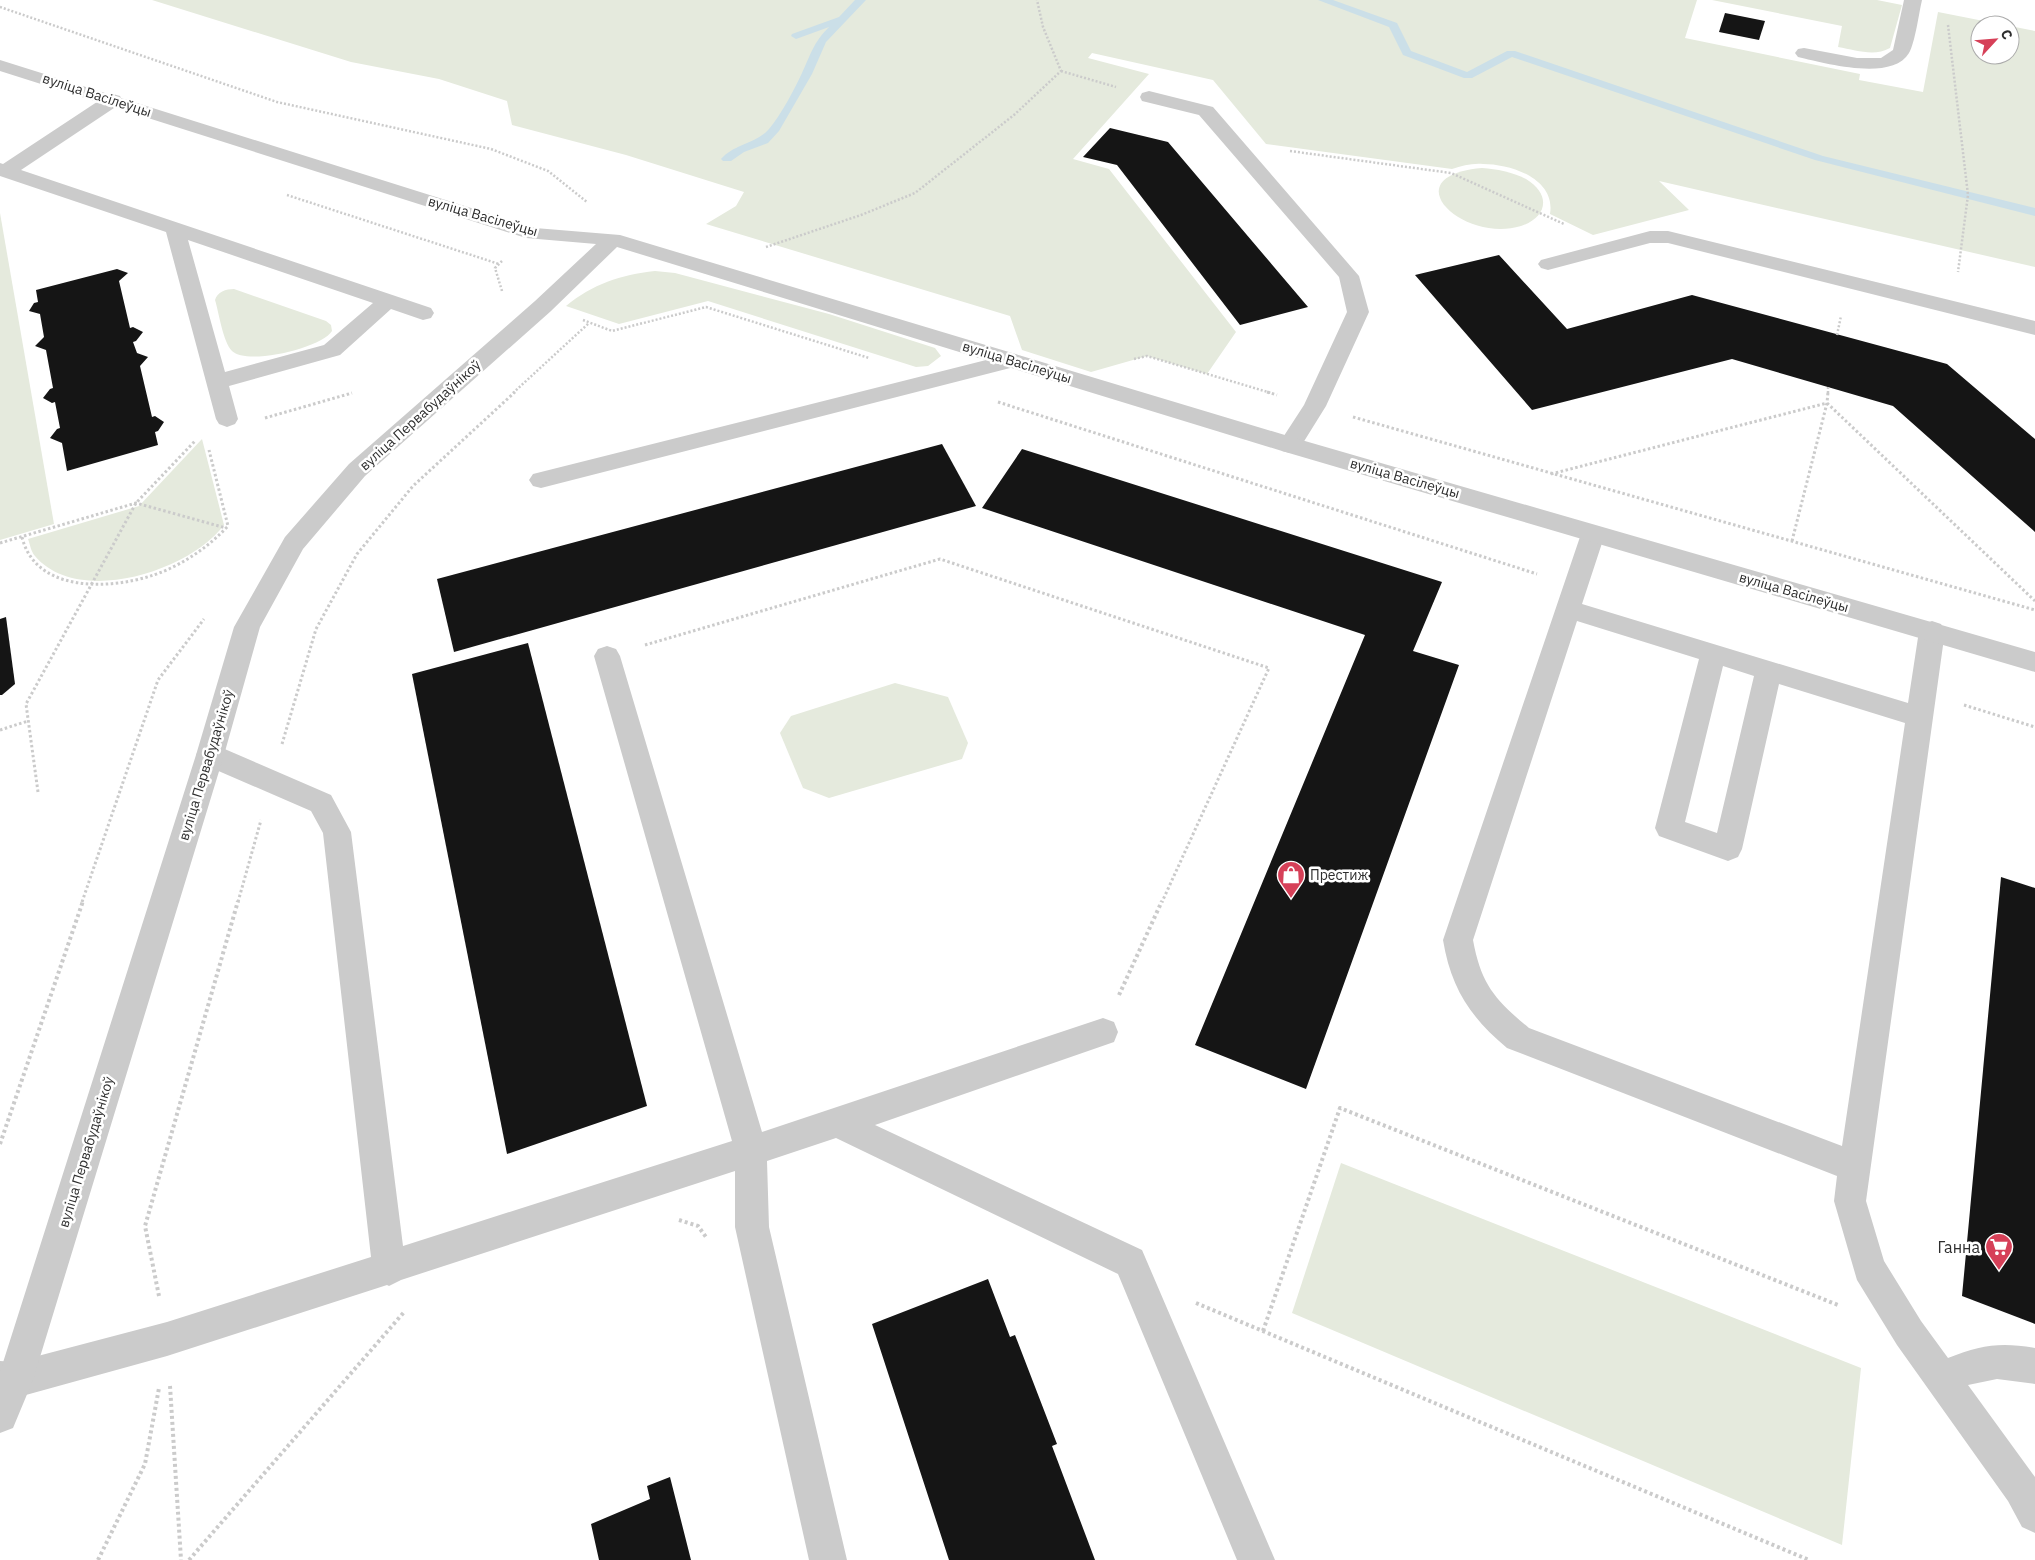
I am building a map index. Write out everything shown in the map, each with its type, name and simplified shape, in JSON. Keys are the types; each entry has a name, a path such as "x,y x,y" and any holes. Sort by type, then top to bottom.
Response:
{"street":[{"path":"1804,53 1857,63 1886,63 1901,52 1913,0"},
{"name":"вуліца Васілеўцы","path":"0,64 533,234 614,239 1290,445 2035,662"},
{"path":"1149,97 1206,111 1348,276 1358,312 1315,406 1290,445"},
{"path":"3,170 113,100"},
{"path":"3,170 423,313"},
{"path":"175,229 227,419"},
{"path":"1548,264 1650,237 1668,236 2035,328"},
{"name":"вуліца Первабудаўнікоў","path":"0,1415 7,1380 210,755 247,627 294,543 357,470 543,306 614,239"},
{"path":"217,382 332,350 388,302"},
{"path":"541,480 1010,360"},
{"path":"1593,534 1458,940 1461,964 1474,990 1492,1017 1518,1038 1854,1167"},
{"path":"1572,598 1713,654 1769,670 1921,705"},
{"path":"1932,631 1850,1201 1869,1268 1909,1333 2021,1488 2035,1514"},
{"path":"1713,654 1669,828 1728,849 1769,670"},
{"path":"607,656 751,1150 752,1227 828,1560"},
{"path":"210,755 321,803 337,832 389,1269"},
{"path":"7,1380 167,1339 389,1269 837,1123 1103,1032"},
{"path":"837,1123 1130,1262 1256,1560"},
{"path":"1941,1378 1984,1362 2010,1360 2035,1366"}],"path":[{"path":"1037,0 1044,27 1061,71"},
{"path":"0,7 277,102 491,149 548,172 558,178 590,205 614,239"},
{"path":"1947,19 1968,195 1959,270 1951,307"},
{"path":"1061,71 1149,97"},
{"path":"710,267 861,215 914,193 1014,115 1061,71"},
{"path":"181,1560 167,1339 145,1226 316,628 357,554 414,486 589,323 612,331 706,308 872,360"},
{"path":"1838,335 1842,311"},
{"path":"1070,378 1146,356 1550,474 2035,610"},
{"path":"937,380 987,399 1572,598"},
{"path":"1792,541 1826,403 1828,387"},
{"path":"1550,474 1826,403"},
{"path":"1826,403 2035,601"},
{"path":"22,537 29,557 43,571 64,580 91,584 119,583 149,577 178,565 203,550 228,526 207,444"},
{"path":"0,544 136,503 226,528"},
{"path":"38,792 26,704 136,503"},
{"path":"607,656 940,559 1269,668 1103,1032"},
{"path":"1921,705 2035,727"},
{"path":"0,730 28,721"},
{"path":"1263,1331 1340,1108 1844,1308"},
{"path":"1138,1279 1809,1560"},
{"path":"190,1560 409,1307"},
{"path":"98,1560 146,1464 167,1339"}],"shaded area":[{"path":"152,0 1697,0 1685,38 1860,74 1859,80 1923,92 1938,12 1970,18 1970,65 2020,65 2020,28 2035,31 2035,267 1659,181 1689,210 1593,235 1550,214 1550,202 1546,191 1539,183 1518,171 1506,167 1479,164 1452,169 1266,144 1213,80 1092,53 1088,58 1149,74 1073,159 1109,169 1236,332 1207,374 1147,356 1091,372 1022,350 1010,316 706,224 736,206 744,192 626,155 512,125 507,101 439,79 351,62"},
{"path":"1712,0 1877,0 1902,5 1890,48 1884,51 1871,52 1838,47 1842,26"},
{"path":"1482,168 1515,174 1534,185 1540,191 1543,198 1543,205 1537,217 1521,226 1499,229 1478,226 1459,218 1446,207 1439,195 1442,183 1455,174"},
{"path":"0,213 54,524 0,540"},
{"path":"655,271 675,273 829,314 935,348 941,356 928,366 916,367 708,301 619,324 566,306 597,286 630,275"},
{"path":"234,289 326,321 331,325 332,331 325,337 300,349 268,356 253,357 240,355 232,351 226,341 215,300 222,292"},
{"path":"202,439 224,525 208,542 186,556 161,568 133,577 105,581 78,579 54,571 35,556 28,539 139,506"},
{"path":"895,683 948,697 968,743 962,759 829,798 803,788 780,733 791,716"},
{"path":"1341,1163 1861,1368 1842,1545 1292,1313"}],"building":[{"path":"1725,13 1765,21 1759,40 1719,32"},
{"path":"1110,128 1168,142 1308,307 1240,325 1117,165 1083,157"},
{"path":"1499,255 1567,329 1692,295 1947,364 2035,439 2035,532 1893,406 1732,359 1532,410 1415,275"},
{"path":"117,269 128,273 119,281 130,328 133,327 143,332 133,342 137,353 148,357 140,366 152,417 155,416 164,422 158,431 155,432 158,445 67,471 62,443 50,438 60,428 55,402 52,403 43,398 53,388 46,350 35,346 44,337 40,314 29,311 34,303 38,302 36,290"},
{"path":"942,444 976,506 454,652 437,579"},
{"path":"1022,449 1442,582 1413,651 1459,665 1306,1089 1195,1045 1365,635 982,508"},
{"path":"6,617 15,684 0,695 0,619"},
{"path":"528,643 647,1106 507,1154 412,674"},
{"path":"2001,877 2035,888 2035,1324 1962,1296"},
{"path":"988,1279 1010,1337 1015,1335 1057,1444 1052,1446 1095,1560 949,1560 872,1324"},
{"path":"670,1477 691,1560 599,1560 591,1524 650,1499 647,1486"}],"waterway":[{"path":"727,159 740,150 764,141 775,129 807,74 821,41 861,0"},
{"path":"1323,0 1393,25 1407,53 1468,76 1511,53 1819,158 2035,212"},
{"path":"796,36 838,20"}],"place":[{"name":"Престиж","path":"1291,899"},
{"name":"Ганна","path":"1999,1271"}]}
